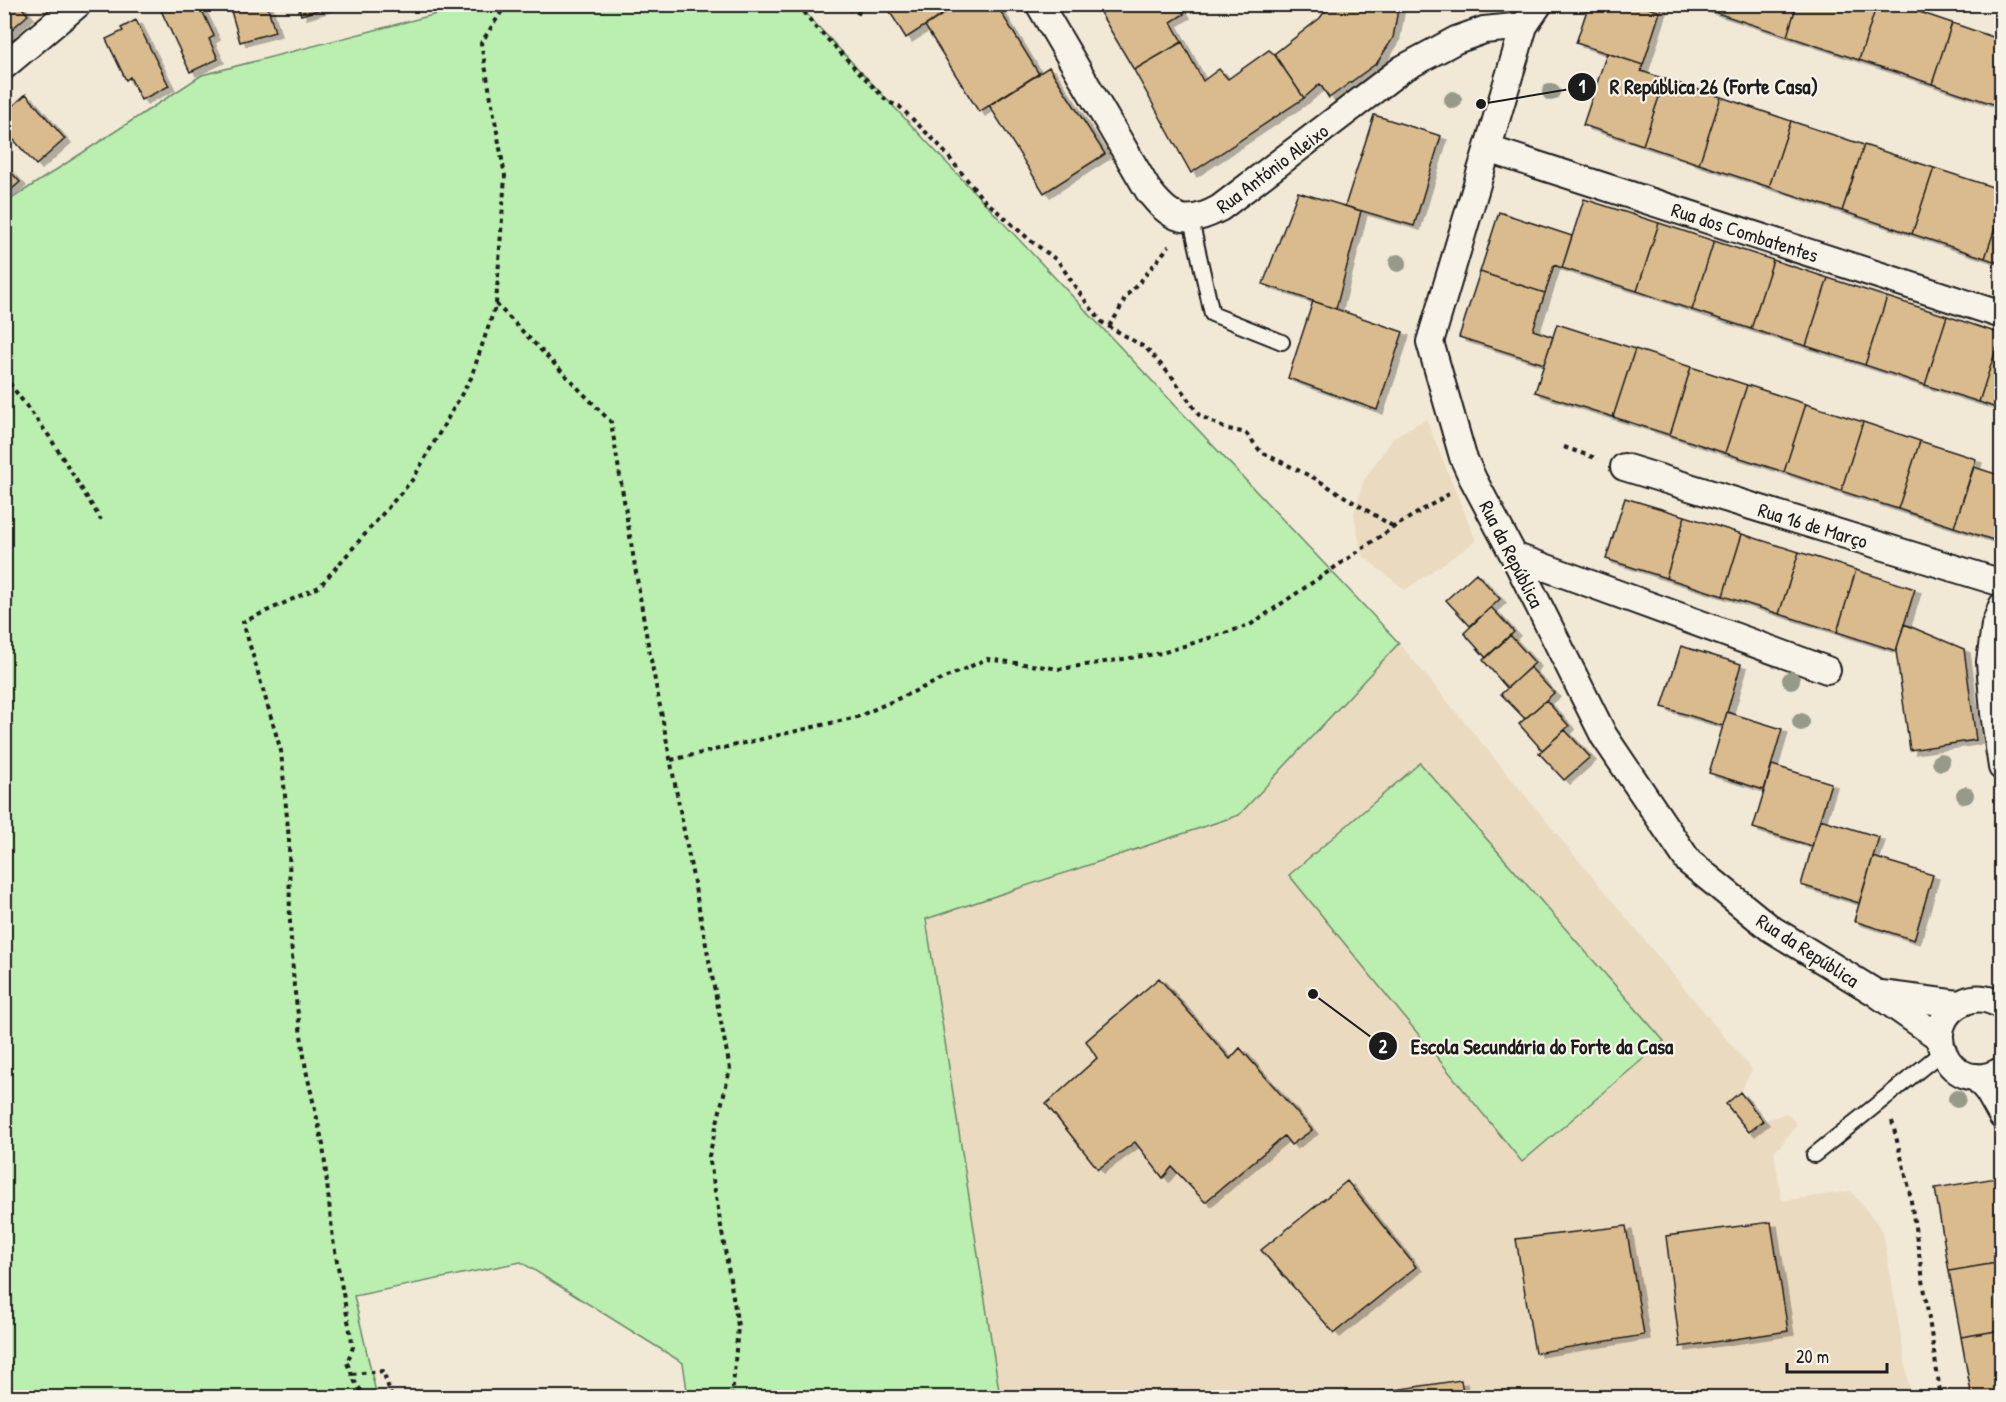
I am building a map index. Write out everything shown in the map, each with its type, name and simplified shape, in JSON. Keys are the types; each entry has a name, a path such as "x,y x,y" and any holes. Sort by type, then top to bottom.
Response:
{"street":[{"path":"4,66 78,4"},
{"name":"Rua António Aleixo","path":"1039,4 1148,190 1160,205 1175,217 1191,220 1207,216 1220,208 1402,69 1456,40 1484,30 1524,26"},
{"name":"Rua da República","path":"1539,4 1524,26 1430,342 1463,457 1604,736 1689,862 1770,928 1876,993 1941,1045 1948,1062 1956,1070 1976,1077"},
{"name":"Rua dos Combatentes","path":"1488,149 2001,315"},
{"name":"Rua 16 de Março","path":"1624,468 2001,583"},
{"path":"1514,556 1827,670"},
{"path":"2001,606 1995,625 1990,662 2001,767"},
{"name":"Rua da República","path":"1876,993 1958,1004 1970,999 1999,1000"},
{"path":"1941,1045 1942,1025 1948,1013 1958,1004"},
{"path":"1976,1077 1989,1076 2001,1070"},
{"path":"1976,1077 1988,1091 2001,1116"}],"lane":[{"path":"1191,220 1212,314 1282,342"},
{"path":"1814,1155 1887,1098 1941,1045"}],"path":[{"path":"367,1398 356,1384 347,1362 353,1347 333,1240 323,1145 306,1070 294,986 290,924 289,840 280,751 243,622 319,587 413,479 471,378 496,303 505,176 480,43 504,8 513,4"},
{"path":"840,4 863,15"},
{"path":"800,5 811,22 888,102 899,106 939,145 981,197 1031,241 1058,261 1103,323 1146,348 1173,378 1199,415 1224,428 1246,434 1261,452 1316,479 1394,526"},
{"path":"1109,326 1126,296 1191,220"},
{"path":"496,303 611,422 647,639 730,1069 709,1156 738,1326 732,1398"},
{"path":"4,376 49,436 101,520"},
{"path":"671,760 857,717 987,659 1060,669 1162,653 1250,625 1394,526 1473,480"},
{"path":"1887,1098 1909,1188 1941,1398"},
{"path":"352,1374 383,1371 392,1398"}],"shaded area":[{"path":"1426,419 1476,541 1405,590 1362,555 1354,514 1364,480 1394,437"},
{"path":"1399,643 1752,1070 1740,1092 1726,1104 1749,1132 1763,1121 1787,1113 1797,1125 1774,1153 1782,1201 1851,1191 1883,1231 1911,1397 1000,1397 926,918 1239,815"}],"green space":[{"path":"475,4 798,5 1399,643 1239,815 926,919 1000,1397 688,1397 683,1363 521,1262 354,1296 377,1397 5,1397 5,203 202,75"},
{"path":"1420,763 1664,1041 1522,1162 1289,875"}],"building":[{"path":"4,4 19,4 28,15 4,36"},
{"path":"199,4 214,36 209,39 218,59 190,72 159,6"},
{"path":"229,4 267,4 275,32 240,42"},
{"path":"298,4 337,4 301,15"},
{"path":"885,4 959,4 906,38"},
{"path":"959,4 996,4 1039,74 979,112 925,26"},
{"path":"1095,4 1178,4 1184,14 1171,22 1182,42 1134,70"},
{"path":"1330,4 1399,4 1393,38 1377,63 1329,98 1320,84 1304,98 1274,54 1320,18"},
{"path":"1589,4 1637,4 1660,12 1643,65 1576,43"},
{"path":"1637,4 1663,4 1660,12"},
{"path":"1692,4 1719,4 1717,13"},
{"path":"1719,4 1797,4 1787,36 1717,13"},
{"path":"1797,4 1877,4 1859,60 1787,36"},
{"path":"1877,4 1896,4 1952,23 1932,84 1859,60"},
{"path":"136,20 169,86 141,100 130,77 126,80 106,39 123,31 121,28"},
{"path":"1952,23 2002,40 2002,107 1932,84"},
{"path":"1182,42 1203,81 1219,69 1228,79 1269,50 1304,98 1191,173 1134,70"},
{"path":"1607,53 1643,65 1641,71 1665,79 1643,145 1583,125"},
{"path":"1049,67 1105,154 1044,193 989,105"},
{"path":"1665,79 1721,97 1699,164 1643,145"},
{"path":"26,94 65,139 36,165 4,129 4,114"},
{"path":"1721,97 1791,121 1769,187 1699,164"},
{"path":"1374,115 1441,136 1414,226 1345,206"},
{"path":"1791,121 1864,145 1842,211 1769,187"},
{"path":"1864,145 1934,168 1912,234 1842,211"},
{"path":"4,165 20,182 4,196"},
{"path":"1934,168 2002,190 2002,207 1985,258 1912,234"},
{"path":"1298,192 1361,211 1336,309 1263,284"},
{"path":"1584,199 1659,223 1637,291 1562,268"},
{"path":"2002,207 2002,264 1985,258"},
{"path":"1499,212 1572,236 1562,268 1554,265 1545,293 1480,272"},
{"path":"1659,223 1714,241 1692,310 1637,291"},
{"path":"1714,241 1773,260 1751,329 1692,310"},
{"path":"1773,260 1828,278 1806,346 1751,329"},
{"path":"1480,272 1545,293 1533,330 1553,337 1544,364 1459,337"},
{"path":"1828,278 1887,297 1865,365 1806,346"},
{"path":"1887,297 1947,316 1925,385 1865,365"},
{"path":"1313,301 1403,332 1377,410 1288,378"},
{"path":"1947,316 2001,334 1979,402 1925,385"},
{"path":"1557,324 1635,349 1613,417 1535,392"},
{"path":"2002,334 2002,410 1979,402"},
{"path":"1635,349 1691,367 1670,435 1613,417"},
{"path":"1691,367 1747,385 1725,453 1670,435"},
{"path":"1747,385 1806,404 1784,472 1725,453"},
{"path":"1806,404 1863,422 1841,491 1784,472"},
{"path":"1863,422 1920,441 1898,509 1841,491"},
{"path":"1920,441 1976,459 1954,527 1898,509"},
{"path":"1974,467 2002,476 2002,533 1999,542 1954,527"},
{"path":"1625,498 1685,516 1666,578 1606,559"},
{"path":"1685,516 1742,534 1723,596 1666,578"},
{"path":"1742,534 1799,552 1779,614 1723,596"},
{"path":"1799,552 1856,570 1837,632 1779,614"},
{"path":"1856,570 1915,589 1896,651 1837,632"},
{"path":"1476,573 1500,599 1470,626 1446,600"},
{"path":"1491,607 1514,632 1486,658 1464,633"},
{"path":"1904,624 1964,649 1976,740 1910,750 1896,651"},
{"path":"1510,635 1535,663 1507,688 1483,660"},
{"path":"1681,646 1741,664 1723,726 1662,707"},
{"path":"1530,667 1554,693 1525,719 1501,694"},
{"path":"1546,700 1569,726 1542,750 1519,724"},
{"path":"1727,712 1782,729 1764,790 1709,773"},
{"path":"1565,730 1590,757 1564,780 1539,753"},
{"path":"1772,765 1831,783 1812,846 1753,828"},
{"path":"1820,819 1879,837 1859,903 1801,885"},
{"path":"1873,857 1933,875 1914,940 1854,921"},
{"path":"1159,978 1230,1059 1240,1048 1312,1130 1291,1145 1284,1136 1205,1202 1172,1167 1163,1178 1135,1142 1098,1169 1046,1104 1097,1058 1086,1041"},
{"path":"1740,1092 1763,1121 1749,1132 1726,1104"},
{"path":"1996,1178 2002,1207 2002,1262 1949,1271 1935,1188"},
{"path":"1347,1181 1416,1267 1334,1333 1261,1250"},
{"path":"1771,1222 1788,1331 1680,1347 1666,1236"},
{"path":"1626,1226 1644,1335 1535,1353 1516,1239"},
{"path":"2002,1262 2002,1330 1961,1337 1949,1271"},
{"path":"2002,1330 2002,1398 1972,1398 1961,1337"},
{"path":"1461,1380 1464,1398 1355,1398 1355,1396"}],"place":[{"name":"R República 26 (Forte Casa)","path":"1481,104"},
{"name":"Escola Secundária do Forte da Casa","path":"1313,994"}]}
